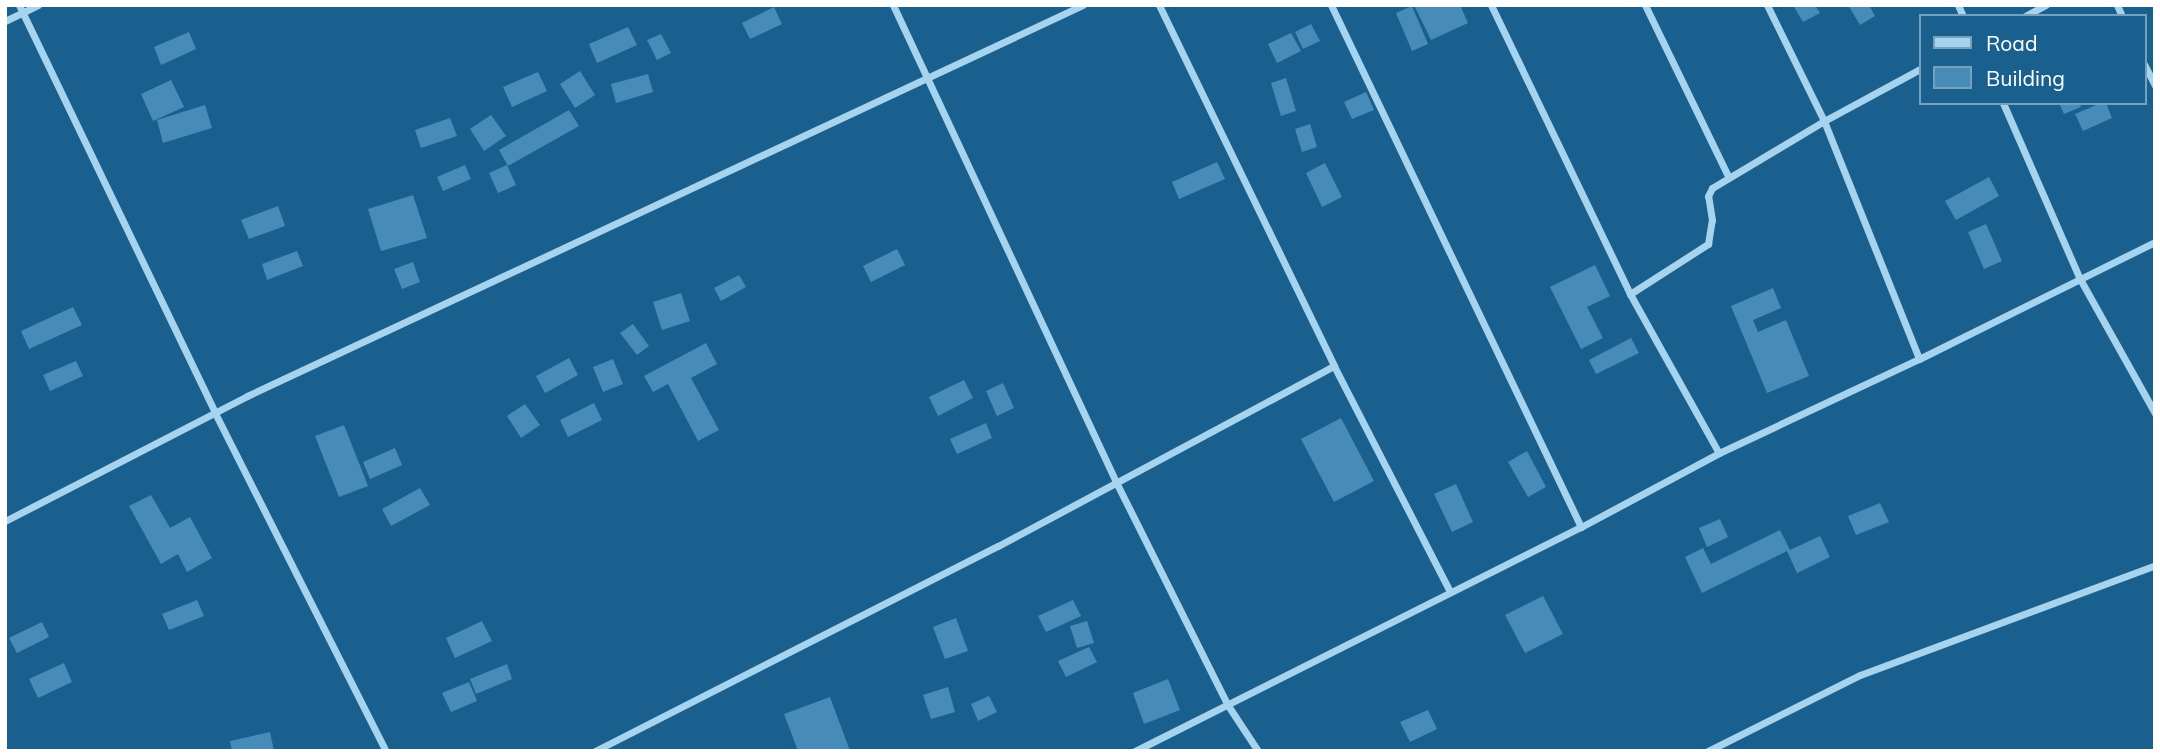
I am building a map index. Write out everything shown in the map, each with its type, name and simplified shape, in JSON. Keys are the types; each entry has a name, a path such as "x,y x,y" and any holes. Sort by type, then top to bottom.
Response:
{"street":[{"path":"5,22 21,9 38,5"},
{"path":"894,5 1116,482 1227,704 1258,751"},
{"path":"5,521 215,413 1083,5"},
{"path":"1159,5 1334,366 1450,592"},
{"path":"1331,5 1581,527"},
{"path":"1491,5 1630,294 1719,453"},
{"path":"1645,5 1729,178"},
{"path":"1767,5 1824,121 1919,359"},
{"path":"2029,14 2046,5"},
{"path":"21,9 215,413 386,751"},
{"path":"2146,68 2155,86"},
{"path":"1630,294 1708,244 1712,220 1708,196 1712,188 1824,121 1918,70"},
{"path":"2004,105 2080,279 2155,413"},
{"path":"1135,751 1581,527 1719,453 1919,359 2155,242"},
{"path":"595,751 1116,482 1334,366"},
{"path":"1708,751 1860,676 2155,565"}],"building":[{"path":"1414,5 1460,5 1468,23 1431,40"},
{"path":"1793,5 1815,5 1820,13 1803,22"},
{"path":"1848,5 1869,5 1875,16 1860,25"},
{"path":"1412,6 1428,44 1412,51 1396,13"},
{"path":"774,7 782,24 750,39 742,23"},
{"path":"1311,24 1320,41 1303,49 1295,32"},
{"path":"628,27 637,45 597,63 589,44"},
{"path":"189,32 196,49 161,65 154,47"},
{"path":"1291,33 1301,51 1277,63 1268,44"},
{"path":"661,34 671,53 657,60 647,40"},
{"path":"580,71 595,95 575,108 560,84"},
{"path":"538,72 547,91 512,107 503,87"},
{"path":"648,74 653,92 616,103 611,84"},
{"path":"1286,78 1296,111 1281,116 1271,83"},
{"path":"171,80 184,107 153,121 141,94"},
{"path":"1366,92 1374,110 1352,119 1344,102"},
{"path":"205,105 212,128 163,143 157,120"},
{"path":"2060,105 2080,105 2081,107 2064,114"},
{"path":"2096,105 2107,105 2112,118 2083,131 2075,114"},
{"path":"569,110 579,126 508,166 499,150"},
{"path":"491,115 506,136 484,151 470,129"},
{"path":"450,118 457,136 421,148 415,130"},
{"path":"1310,124 1317,147 1302,152 1295,129"},
{"path":"1217,162 1225,179 1179,199 1172,182"},
{"path":"1325,163 1342,197 1322,207 1306,173"},
{"path":"465,165 471,179 443,191 437,177"},
{"path":"507,165 516,185 498,193 489,173"},
{"path":"1989,177 1999,196 1956,220 1945,201"},
{"path":"413,195 427,238 381,251 368,209"},
{"path":"278,206 285,226 249,239 241,220"},
{"path":"1986,224 2002,261 1984,269 1968,232"},
{"path":"897,249 905,265 871,282 863,266"},
{"path":"297,251 303,266 267,280 262,264"},
{"path":"413,262 420,282 402,289 394,269"},
{"path":"1595,265 1610,296 1587,307 1603,338 1581,349 1550,287"},
{"path":"739,275 746,287 721,301 714,288"},
{"path":"1773,288 1781,308 1753,320 1758,332 1786,320 1809,376 1767,393 1731,306"},
{"path":"681,293 690,321 662,330 653,302"},
{"path":"73,307 82,325 29,349 21,331"},
{"path":"633,324 649,346 637,355 620,333"},
{"path":"1631,338 1639,353 1596,374 1589,360"},
{"path":"706,343 717,364 691,378 719,430 698,441 668,384 653,392 644,376"},
{"path":"569,358 578,375 545,393 536,376"},
{"path":"613,359 623,384 603,392 593,367"},
{"path":"76,361 83,376 50,391 43,375"},
{"path":"964,380 973,398 938,416 929,397"},
{"path":"1003,383 1014,408 997,416 986,391"},
{"path":"594,403 602,420 568,437 560,420"},
{"path":"525,404 540,425 521,438 507,416"},
{"path":"1341,418 1374,481 1334,502 1301,439"},
{"path":"986,423 992,438 957,454 950,439"},
{"path":"344,425 368,486 339,497 315,436"},
{"path":"395,448 402,465 370,479 363,462"},
{"path":"1527,451 1546,487 1528,497 1508,462"},
{"path":"1456,484 1473,522 1452,532 1434,494"},
{"path":"420,488 430,505 391,526 382,509"},
{"path":"151,495 170,528 190,517 212,558 187,572 178,554 161,564 129,506"},
{"path":"1880,503 1889,522 1856,535 1848,516"},
{"path":"1720,519 1728,537 1707,547 1699,528"},
{"path":"1780,530 1790,550 1820,536 1830,557 1797,573 1787,551 1702,593 1685,557 1703,548 1711,564"},
{"path":"1543,596 1563,634 1525,653 1505,615"},
{"path":"197,600 204,616 169,630 162,614"},
{"path":"1073,600 1081,616 1046,632 1038,616"},
{"path":"956,618 968,651 945,659 933,627"},
{"path":"482,621 492,641 455,658 446,638"},
{"path":"1087,621 1094,643 1077,648 1070,626"},
{"path":"42,622 49,637 17,653 9,638"},
{"path":"1089,647 1097,662 1066,677 1058,661"},
{"path":"64,663 72,682 38,698 29,679"},
{"path":"507,664 512,679 476,694 470,679"},
{"path":"1168,679 1180,710 1144,724 1133,693"},
{"path":"469,682 477,701 451,712 442,693"},
{"path":"948,687 955,712 931,719 923,695"},
{"path":"989,696 997,712 978,721 971,704"},
{"path":"830,697 850,751 798,751 784,714"},
{"path":"1428,710 1437,729 1410,742 1400,722"},
{"path":"270,732 274,751 232,751 230,741"}]}
